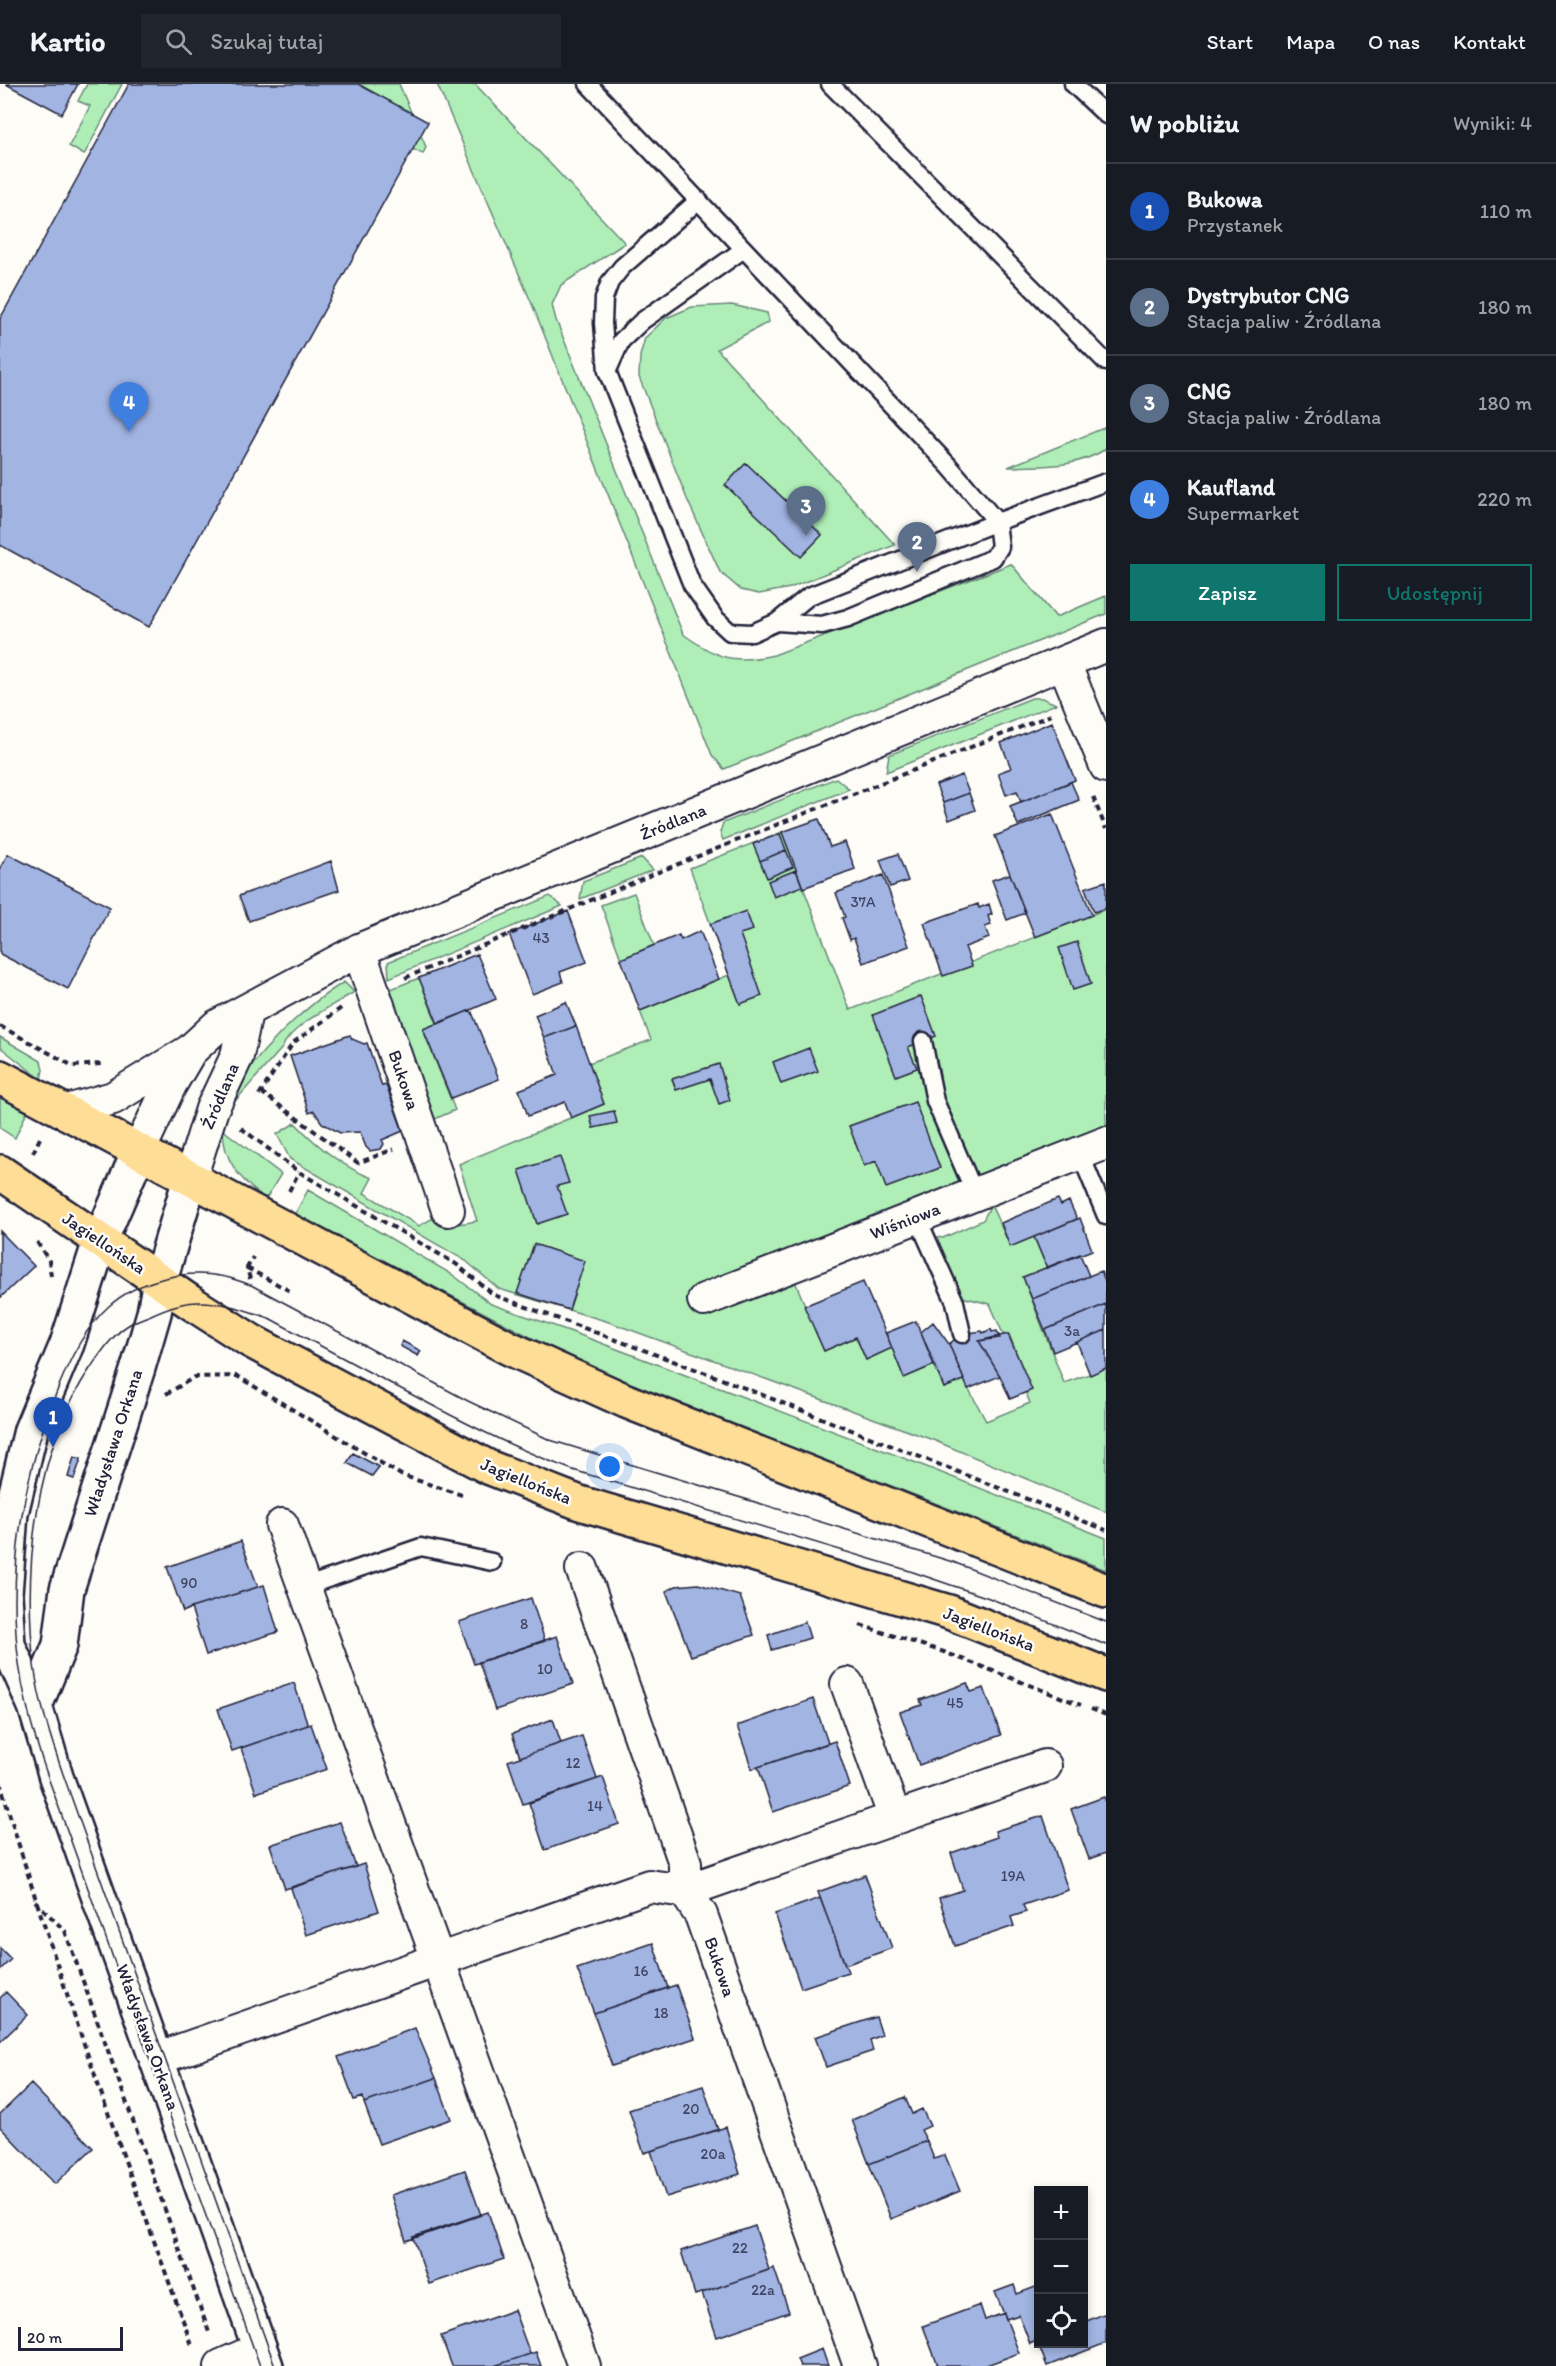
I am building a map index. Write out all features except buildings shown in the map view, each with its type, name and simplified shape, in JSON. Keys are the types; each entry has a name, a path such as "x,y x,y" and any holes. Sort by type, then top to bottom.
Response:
{"main road":[{"path":"0,1077 509,1348 626,1401 1106,1591"},
{"name":"Jagiellońska","path":"0,1172 251,1341 488,1467 580,1503 948,1612 1106,1675"}],"street":[{"name":"Źródlana","path":"64,1112 113,1098 190,1050 217,1026 359,950 1106,645"},
{"path":"1064,663 1098,776"},
{"name":"Bukowa","path":"359,950 448,1210"},
{"name":"Źródlana","path":"190,1179 212,1109 237,1056 246,1012"},
{"name":"Źródlana","path":"139,1151 170,1085 190,1050"},
{"name":"Wiśniowa","path":"704,1300 1093,1148"},
{"name":"Władysława Orkana","path":"139,1151 100,1241 67,1344 31,1430 11,1513 5,1594 8,1645 35,1706 56,1777 263,2357"},
{"name":"Władysława Orkana","path":"35,1706 60,1645 67,1589 136,1374 154,1313 160,1280 190,1179"},
{"path":"282,1525 584,2366"},
{"path":"582,1569 685,1863 685,1891"},
{"path":"847,1684 895,1818"},
{"path":"156,2059 649,1886 685,1891 1045,1766"},
{"name":"Bukowa","path":"685,1891 701,1915 860,2366"},
{"path":"209,2353 263,2357"}],"lane":[{"path":"588,84 949,466 997,522 1000,547 993,558 848,618 822,625 777,622"},
{"path":"830,84 1106,362"},
{"path":"1073,84 1106,115"},
{"path":"699,200 622,267 610,282 604,298 603,322 607,371 692,585 715,618 730,632 752,633 777,622 809,596 1106,482"},
{"path":"607,371 621,341 642,321 744,249"},
{"path":"923,1041 935,1101 975,1194"},
{"path":"1093,1148 1106,1216"},
{"path":"917,1217 955,1302 962,1334"},
{"path":"304,1587 421,1547 492,1562"}],"path":[{"path":"255,1101 293,1044 346,1004 497,938 673,866 949,754 1060,712"},
{"path":"1098,776 1106,829"},
{"path":"0,1026 73,1066"},
{"path":"261,1092 358,1163 397,1148"},
{"path":"245,1118 240,1127 299,1172 456,1264 494,1295 714,1376 1106,1530"},
{"path":"286,1195 299,1172"},
{"path":"32,1237 49,1261 51,1282"},
{"path":"250,1279 247,1268 253,1257"},
{"path":"247,1268 291,1291"},
{"path":"0,1782 34,1900 75,2023 209,2353"},
{"path":"34,1900 65,1931 209,2353"}],"green space":[{"path":"87,84 122,84 84,155 69,146 90,106 78,101"},
{"path":"296,84 399,84 426,147 423,154 390,139"},
{"path":"437,84 475,84 625,243 561,285 552,305 556,320 683,634 706,649 726,657 747,659 774,655 1011,564 1056,617 1106,596 1106,614 724,769 712,755 532,304"},
{"path":"732,305 767,313 769,322 717,349 895,545 790,588 759,594 741,590 720,572 687,499 639,377 640,356 645,338 666,318 692,307"},
{"path":"1106,427 1106,449 1082,460 1059,465 1008,467"},
{"path":"1032,698 1042,698 1056,704 886,772 889,755"},
{"path":"836,778 849,789 723,840 720,832 723,823"},
{"path":"782,832 850,1010 1106,909 1106,1125 690,1290 701,1317 794,1279 824,1351 856,1337 866,1360 892,1348 904,1378 934,1365 944,1388 964,1380 986,1421 1030,1403 1026,1393 1031,1390 1009,1334 1004,1336 990,1304 958,1296 932,1238 943,1238 983,1220 991,1205 1010,1246 1034,1237 1047,1268 1023,1277 1064,1383 1106,1368 1106,1512 933,1440 609,1322 499,1289 466,1261 290,1159 277,1134 295,1123 330,1155 372,1178 364,1193 419,1226 435,1217 450,1223 477,1221 459,1164 604,1104 589,1063 651,1040 640,1011 729,975 690,868"},
{"path":"642,858 653,870 580,899 583,881"},
{"path":"634,893 654,945 621,959 601,905"},
{"path":"550,896 562,906 389,978 388,962"},
{"path":"419,978 437,1024 423,1030 455,1110 435,1119 386,991"},
{"path":"344,982 354,992 303,1024 236,1100 229,1096 253,1064 281,1033 311,1005"},
{"path":"0,1037 41,1061 43,1070 41,1079 0,1047"},
{"path":"0,1097 27,1112 15,1138 0,1128"},
{"path":"223,1130 281,1174 267,1197 263,1197 255,1190 234,1168 226,1151"},
{"path":"308,1190 453,1275 491,1304 572,1332 914,1462 1106,1538 1106,1570 639,1387 559,1352 295,1214"}],"tram line":[{"path":"260,2366 49,1780 32,1726 20,1671 15,1604 18,1544 35,1456 54,1399 76,1349 91,1326 109,1306 133,1290 162,1279 191,1274 232,1278 251,1285 468,1401 550,1440 953,1562 1106,1622"},
{"path":"275,2366 63,1774 42,1707 36,1679 30,1589 37,1510 45,1472 72,1399 95,1361 118,1333 138,1320 186,1303 208,1302 243,1309 269,1318 468,1424 551,1462 907,1570 989,1598 1106,1645"}],"place":[{"name":"Kaufland","path":"129,432"},
{"name":"CNG","path":"806,536"},
{"name":"Dystrybutor CNG","path":"917,572"},
{"name":"Bukowa","path":"53,1447"}]}
